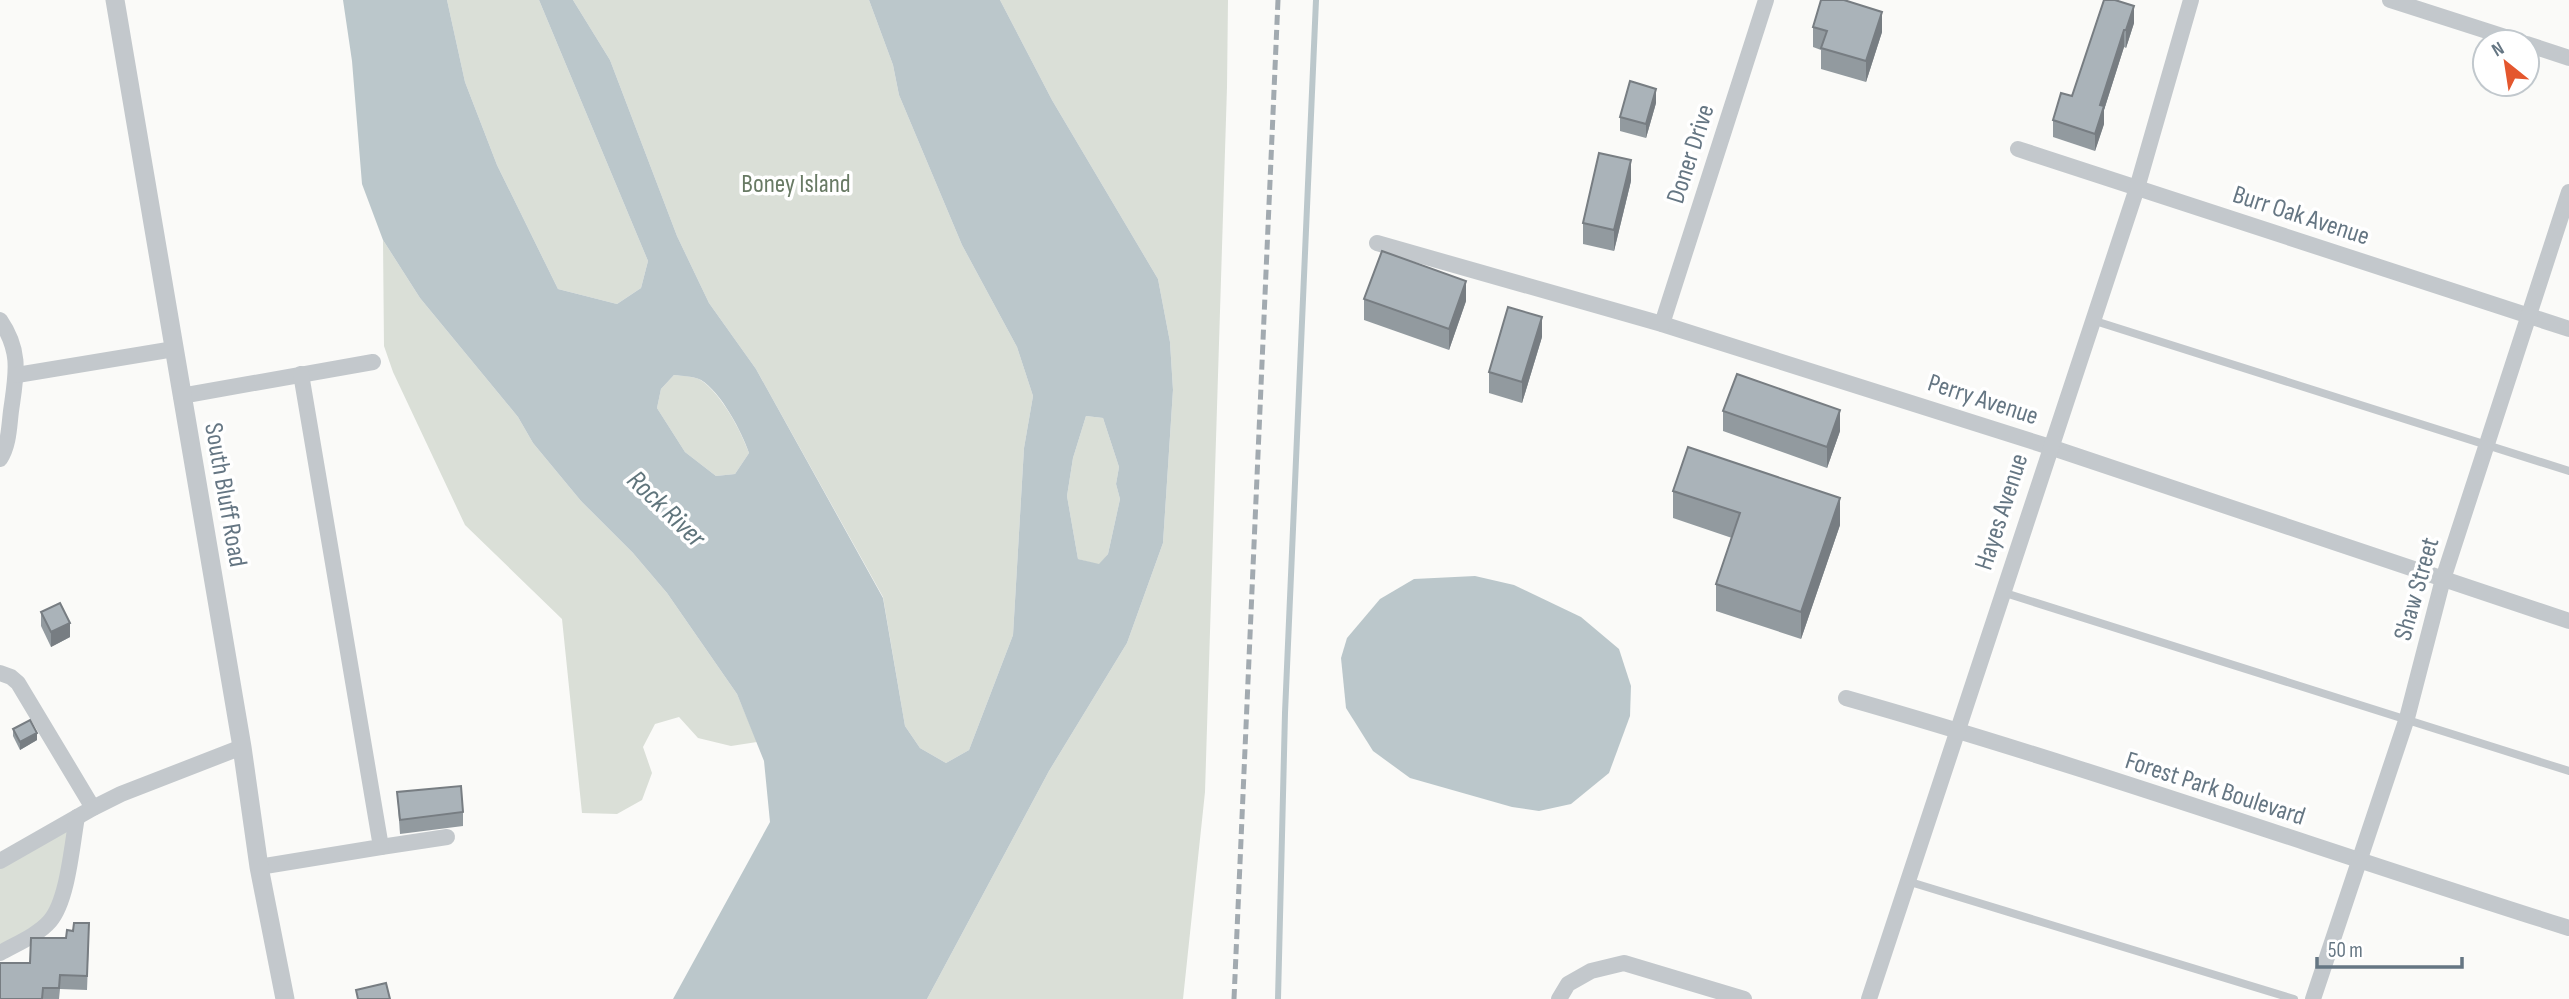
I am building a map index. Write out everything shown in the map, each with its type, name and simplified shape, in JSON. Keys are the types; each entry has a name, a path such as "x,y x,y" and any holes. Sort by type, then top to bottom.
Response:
{"street":[{"name":"South Bluff Road","path":"115,0 242,747 259,867 285,999"},
{"name":"Doner Drive","path":"1662,324 1766,0"},
{"name":"Hayes Avenue","path":"1869,999 2137,188 2191,0"},
{"path":"2390,0 2477,28"},
{"path":"2541,49 2569,58"},
{"name":"Burr Oak Avenue","path":"2018,149 2569,329"},
{"name":"Shaw Street","path":"2313,999 2407,718 2443,579 2569,192"},
{"name":"Perry Avenue","path":"1377,243 1662,324 2050,447 2569,621"},
{"path":"0,320 14,349 18,375 5,452 0,459"},
{"path":"18,375 174,349"},
{"path":"181,396 373,362"},
{"path":"301,374 381,847"},
{"path":"0,673 18,683 93,808"},
{"name":"Forest Park Boulevard","path":"1846,698 1957,730 2358,862 2569,928"},
{"path":"0,861 93,808 242,747"},
{"path":"0,953 44,926 56,912 63,892 77,817"},
{"path":"259,867 447,837"},
{"path":"1559,999 1568,984 1591,971 1624,963 1744,999"}],"lane":[{"path":"2092,320 2569,471"},
{"path":"2002,592 2569,771"},
{"path":"1907,881 2294,999"}],"green space":[{"path":"447,0 539,0 648,261 641,288 617,304 558,289 497,165 465,82"},
{"name":"Boney Island","path":"573,0 869,0 893,65 899,95 962,245 1017,347 1033,396 1024,448 1013,635 969,750 946,763 920,748 905,726 883,597 756,369 709,303 677,236 610,60"},
{"path":"1000,0 1228,0 1205,792 1183,999 927,999 1049,771 1127,643 1163,543 1173,390 1170,342 1158,279 1052,100"},
{"path":"383,240 420,298 518,417 533,443 581,501 633,553 667,593 737,694 757,742 731,746 698,738 679,717 655,724 643,747 652,773 642,800 617,814 582,813 562,619 465,525 393,372 384,346"},
{"path":"674,375 702,381 717,395 730,414 749,453 735,474 716,476 685,452 657,408 661,389"},
{"path":"1086,416 1103,418 1119,467 1116,484 1120,499 1108,554 1099,565 1078,559 1067,496 1073,458"},
{"path":"77,817 56,912 0,953 0,861"}],"water":[{"name":"Rock River","path":"343,0 447,0 465,82 497,165 558,289 617,304 641,288 648,261 539,0 573,0 610,60 677,236 709,303 756,369 883,598 905,726 920,748 946,763 969,750 1013,635 1024,448 1033,396 1017,347 962,245 899,95 893,65 869,0 1000,0 1052,100 1158,279 1170,342 1173,390 1163,543 1127,643 1049,771 927,999 673,999 770,822 764,761 737,694 667,593 633,553 581,501 533,443 518,417 420,298 383,240 362,184 352,61","holes":["674,375 701,380 730,413 749,453 735,474 716,476 685,452 657,408 661,389","1086,416 1103,418 1119,467 1116,484 1120,499 1108,554 1099,564 1078,559 1067,496 1073,458"]},
{"path":"1475,576 1514,585 1581,617 1619,649 1631,686 1630,716 1609,773 1571,804 1539,811 1512,807 1410,778 1373,751 1346,708 1341,658 1347,638 1380,599 1414,579"}],"building":[{"path":"1821,0 1844,0 1882,12 1866,61 1821,48 1827,31 1813,27"},
{"path":"2104,0 2115,0 2134,6 2100,105 2104,106 2095,134 2053,120 2061,93 2072,96"},
{"path":"1630,81 1656,89 1646,124 1620,117"},
{"path":"1599,153 1631,160 1614,230 1583,223"},
{"path":"1382,251 1466,281 1449,329 1364,299"},
{"path":"1508,307 1542,317 1522,382 1489,372"},
{"path":"1737,374 1840,410 1827,447 1723,411"},
{"path":"1688,447 1840,498 1801,612 1716,584 1740,513 1673,491"},
{"path":"60,603 70,623 51,632 41,612"},
{"path":"30,720 37,733 20,742 13,729"},
{"path":"461,786 463,812 400,820 397,792"},
{"path":"74,923 89,923 87,976 60,975 59,988 43,988 42,999 0,999 0,963 30,963 31,938 66,938 67,930 73,931"},
{"path":"386,983 390,999 358,999 356,990"}],"waterway":[{"path":"1278,999 1285,713 1316,0"}],"railway":[{"path":"1234,999 1278,0"}]}
